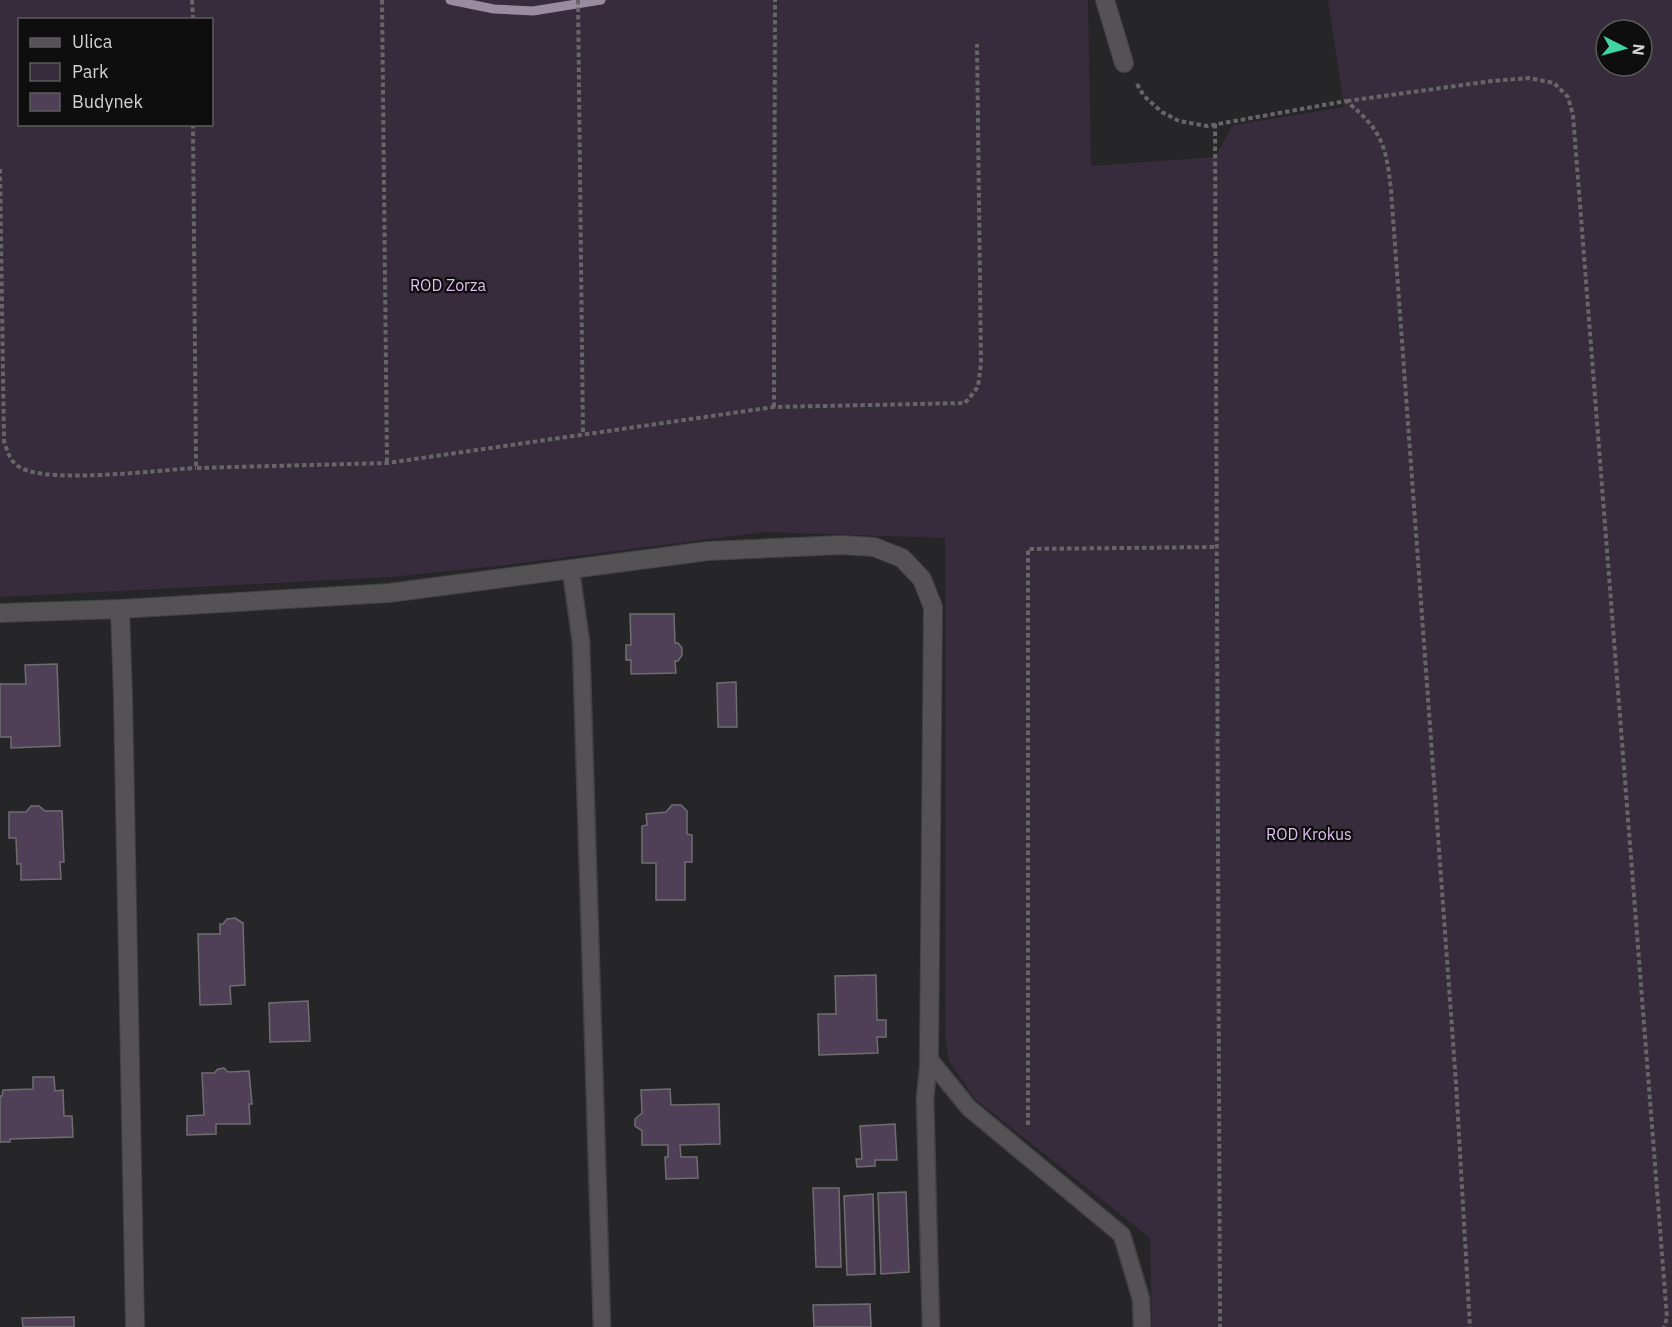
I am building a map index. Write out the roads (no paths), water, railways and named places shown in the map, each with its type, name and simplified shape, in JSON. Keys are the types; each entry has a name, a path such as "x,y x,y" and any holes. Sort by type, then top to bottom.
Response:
{"street":[{"path":"1106,0 1124,63"},
{"path":"0,613 120,609 389,593 571,571 708,551 841,545 874,547 902,558 922,579 933,607 929,1059"},
{"path":"120,609 135,1327"}],"lane":[{"path":"571,571 581,642 602,1327"},
{"path":"929,1059 926,1099 932,1327"},
{"path":"929,1059 969,1108 1122,1235 1141,1299 1142,1327"}],"waterway":[{"path":"450,0 494,9 533,11 601,0"}],"park label":[{"name":"ROD Zorza","path":"448,285"},
{"name":"ROD Krokus","path":"1309,834"}]}
